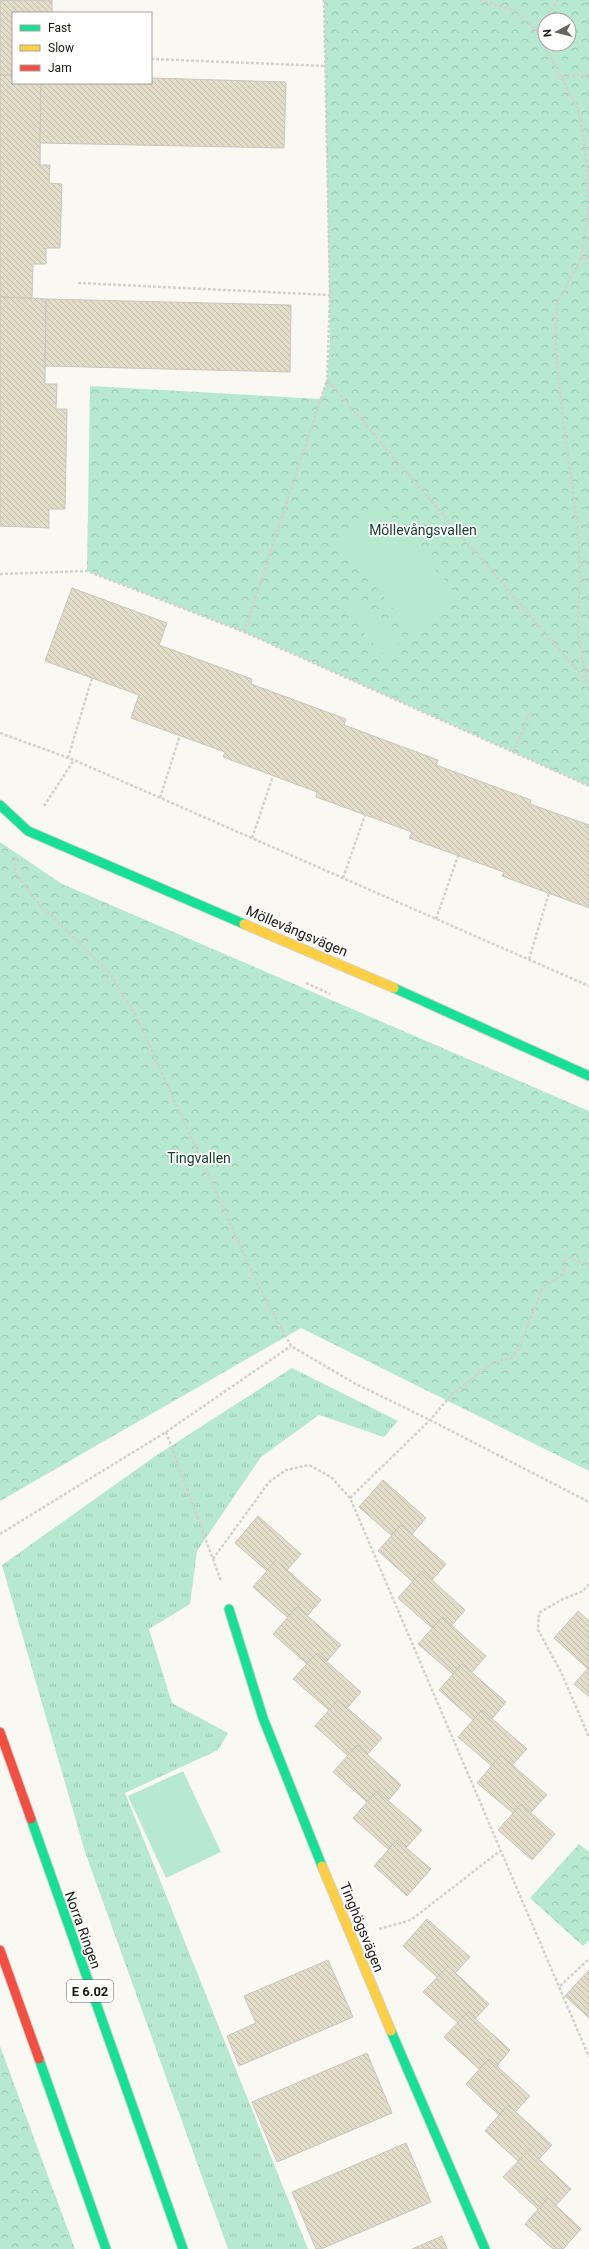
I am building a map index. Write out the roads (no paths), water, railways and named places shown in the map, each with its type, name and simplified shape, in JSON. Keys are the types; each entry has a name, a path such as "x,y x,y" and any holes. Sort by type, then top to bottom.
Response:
{"street":[{"name":"Möllevångsvägen","path":"0,805 28,831 161,890 334,961 589,1076"},
{"name":"Tinghögsvägen","path":"228,1609 263,1718 351,1937 447,2165 485,2249"},
{"name":"Norra Ringen","path":"0,1732 183,2249"},
{"path":"0,1950 106,2249"}],"park label":[{"name":"Möllevångsvallen","path":"423,530"},
{"name":"Tingvallen","path":"199,1158"}]}
